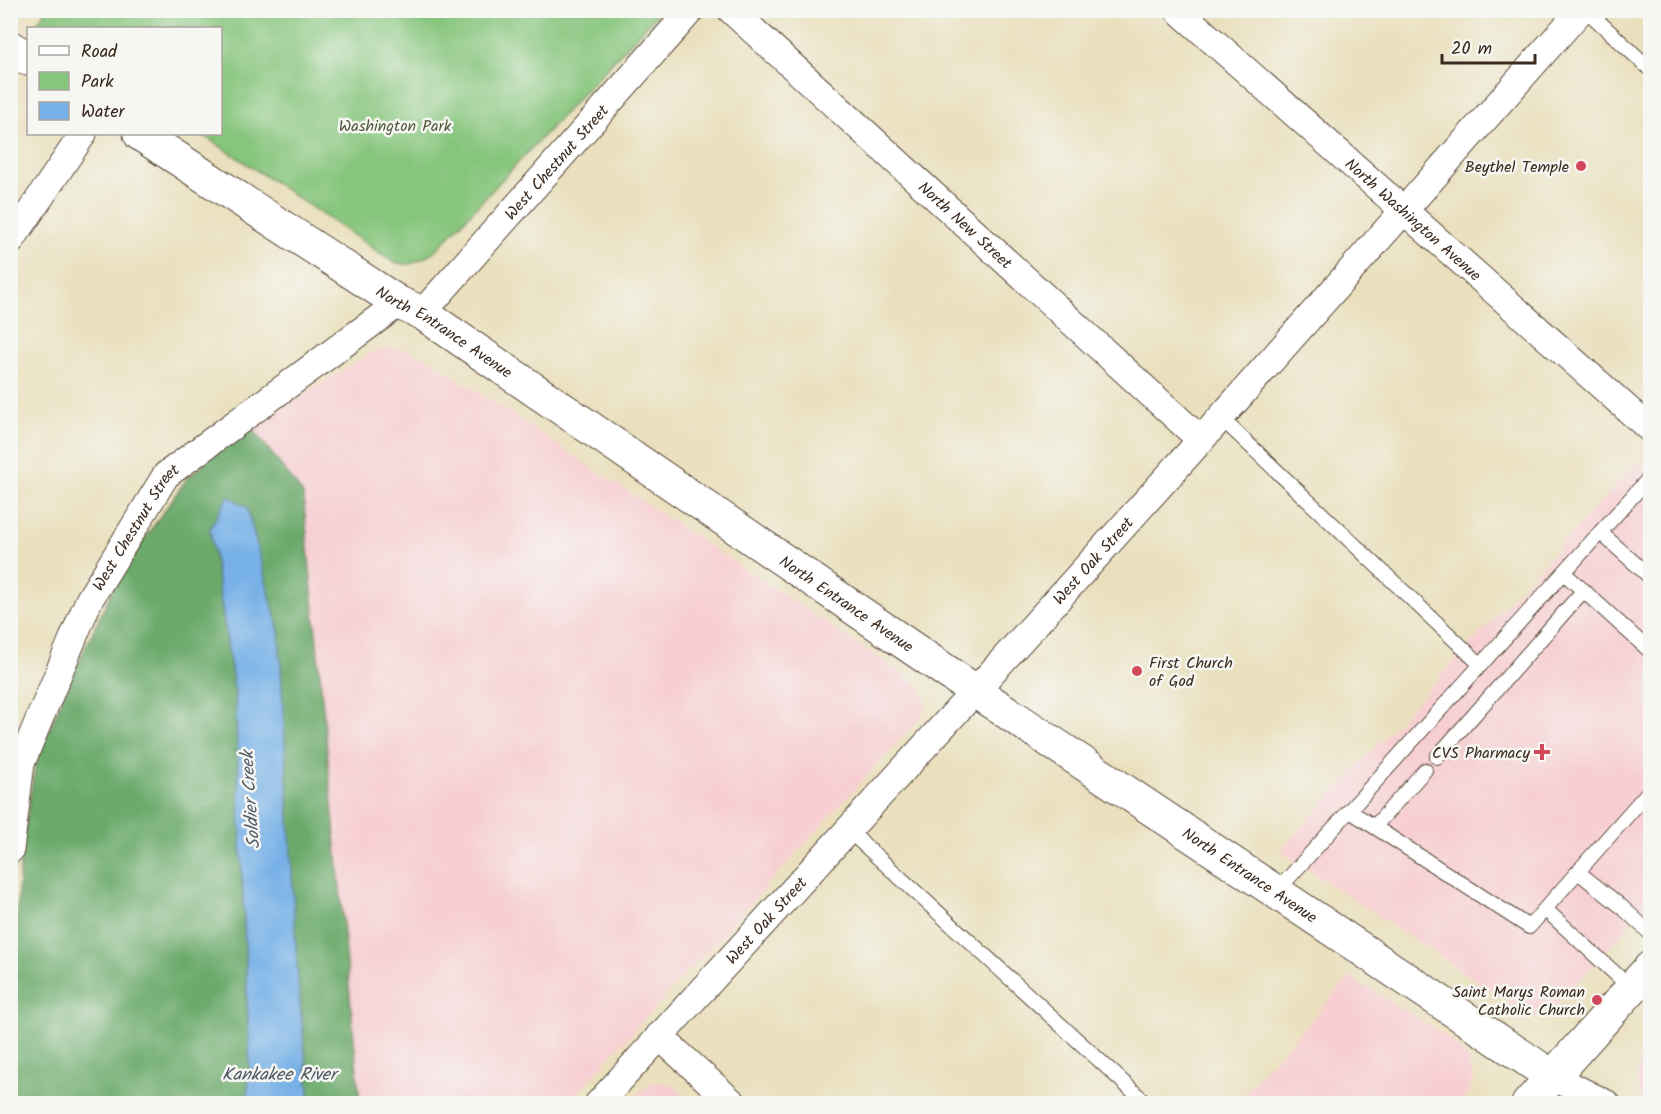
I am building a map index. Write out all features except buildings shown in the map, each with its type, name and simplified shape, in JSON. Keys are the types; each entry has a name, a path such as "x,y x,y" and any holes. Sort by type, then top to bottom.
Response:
{"main road":[{"path":"10,47 27,58"},
{"name":"North Entrance Avenue","path":"142,135 410,308 975,691 1552,1077"},
{"path":"1528,1104 1641,978"}],"street":[{"name":"West Chestnut Street","path":"10,850 21,763 89,600 166,475 410,308 691,10"},
{"name":"North New Street","path":"731,10 1201,440"},
{"name":"North Washington Avenue","path":"1178,10 1650,429"},
{"name":"West Oak Street","path":"598,1104 1201,440 1581,10"},
{"path":"10,242 82,135"},
{"path":"659,1036 734,1104"},
{"path":"1552,1077 1574,1104"},
{"path":"1552,1077 1607,1104"}],"lane":[{"path":"1586,10 1650,69"},
{"path":"1220,417 1481,665"},
{"path":"1276,892 1650,477"},
{"path":"1601,532 1650,577"},
{"path":"1564,573 1650,651"},
{"path":"1437,757 1583,591"},
{"path":"1375,826 1425,770"},
{"path":"1350,811 1529,927 1650,790"},
{"path":"848,830 1147,1104"},
{"path":"1578,872 1650,933"},
{"path":"1545,909 1641,978"}],"shaded area":[{"path":"390,347 427,358 916,683 925,697 926,709 915,723 568,1103 360,1103 303,494 251,427 371,353"},
{"path":"1638,461 1650,473 1650,901 1554,1009 1540,1017 1524,1012 1280,851"},
{"path":"1350,977 1446,1036 1461,1050 1469,1062 1473,1081 1463,1103 1235,1103"},
{"path":"1650,1045 1650,1103 1647,1103 1640,1097 1636,1077 1641,1056"},
{"path":"653,1082 664,1082 674,1086 694,1103 630,1103"}],"green space":[{"name":"Washington Park","path":"46,10 660,10 438,248 426,257 410,264 395,263 203,135 222,135 222,27 43,27 37,24"},
{"path":"251,427 303,494 360,1103 310,1103 298,983 210,529 235,695 250,1070 246,1103 11,1104 11,1020 20,862 35,766 65,691 121,572 186,480 215,453"}],"water":[{"name":"Kankakee River","path":"228,496 247,507 279,631 298,983 310,1103 246,1103 250,1070 235,695 210,529"}],"place":[{"name":"Beythel Temple","path":"1581,166"},
{"name":"First Church of God","path":"1137,671"},
{"name":"CVS Pharmacy","path":"1542,752"},
{"name":"Saint Marys Roman Catholic Church","path":"1597,1000"}],"water label":[{"name":"Soldier Creek","path":"250,800"}]}
